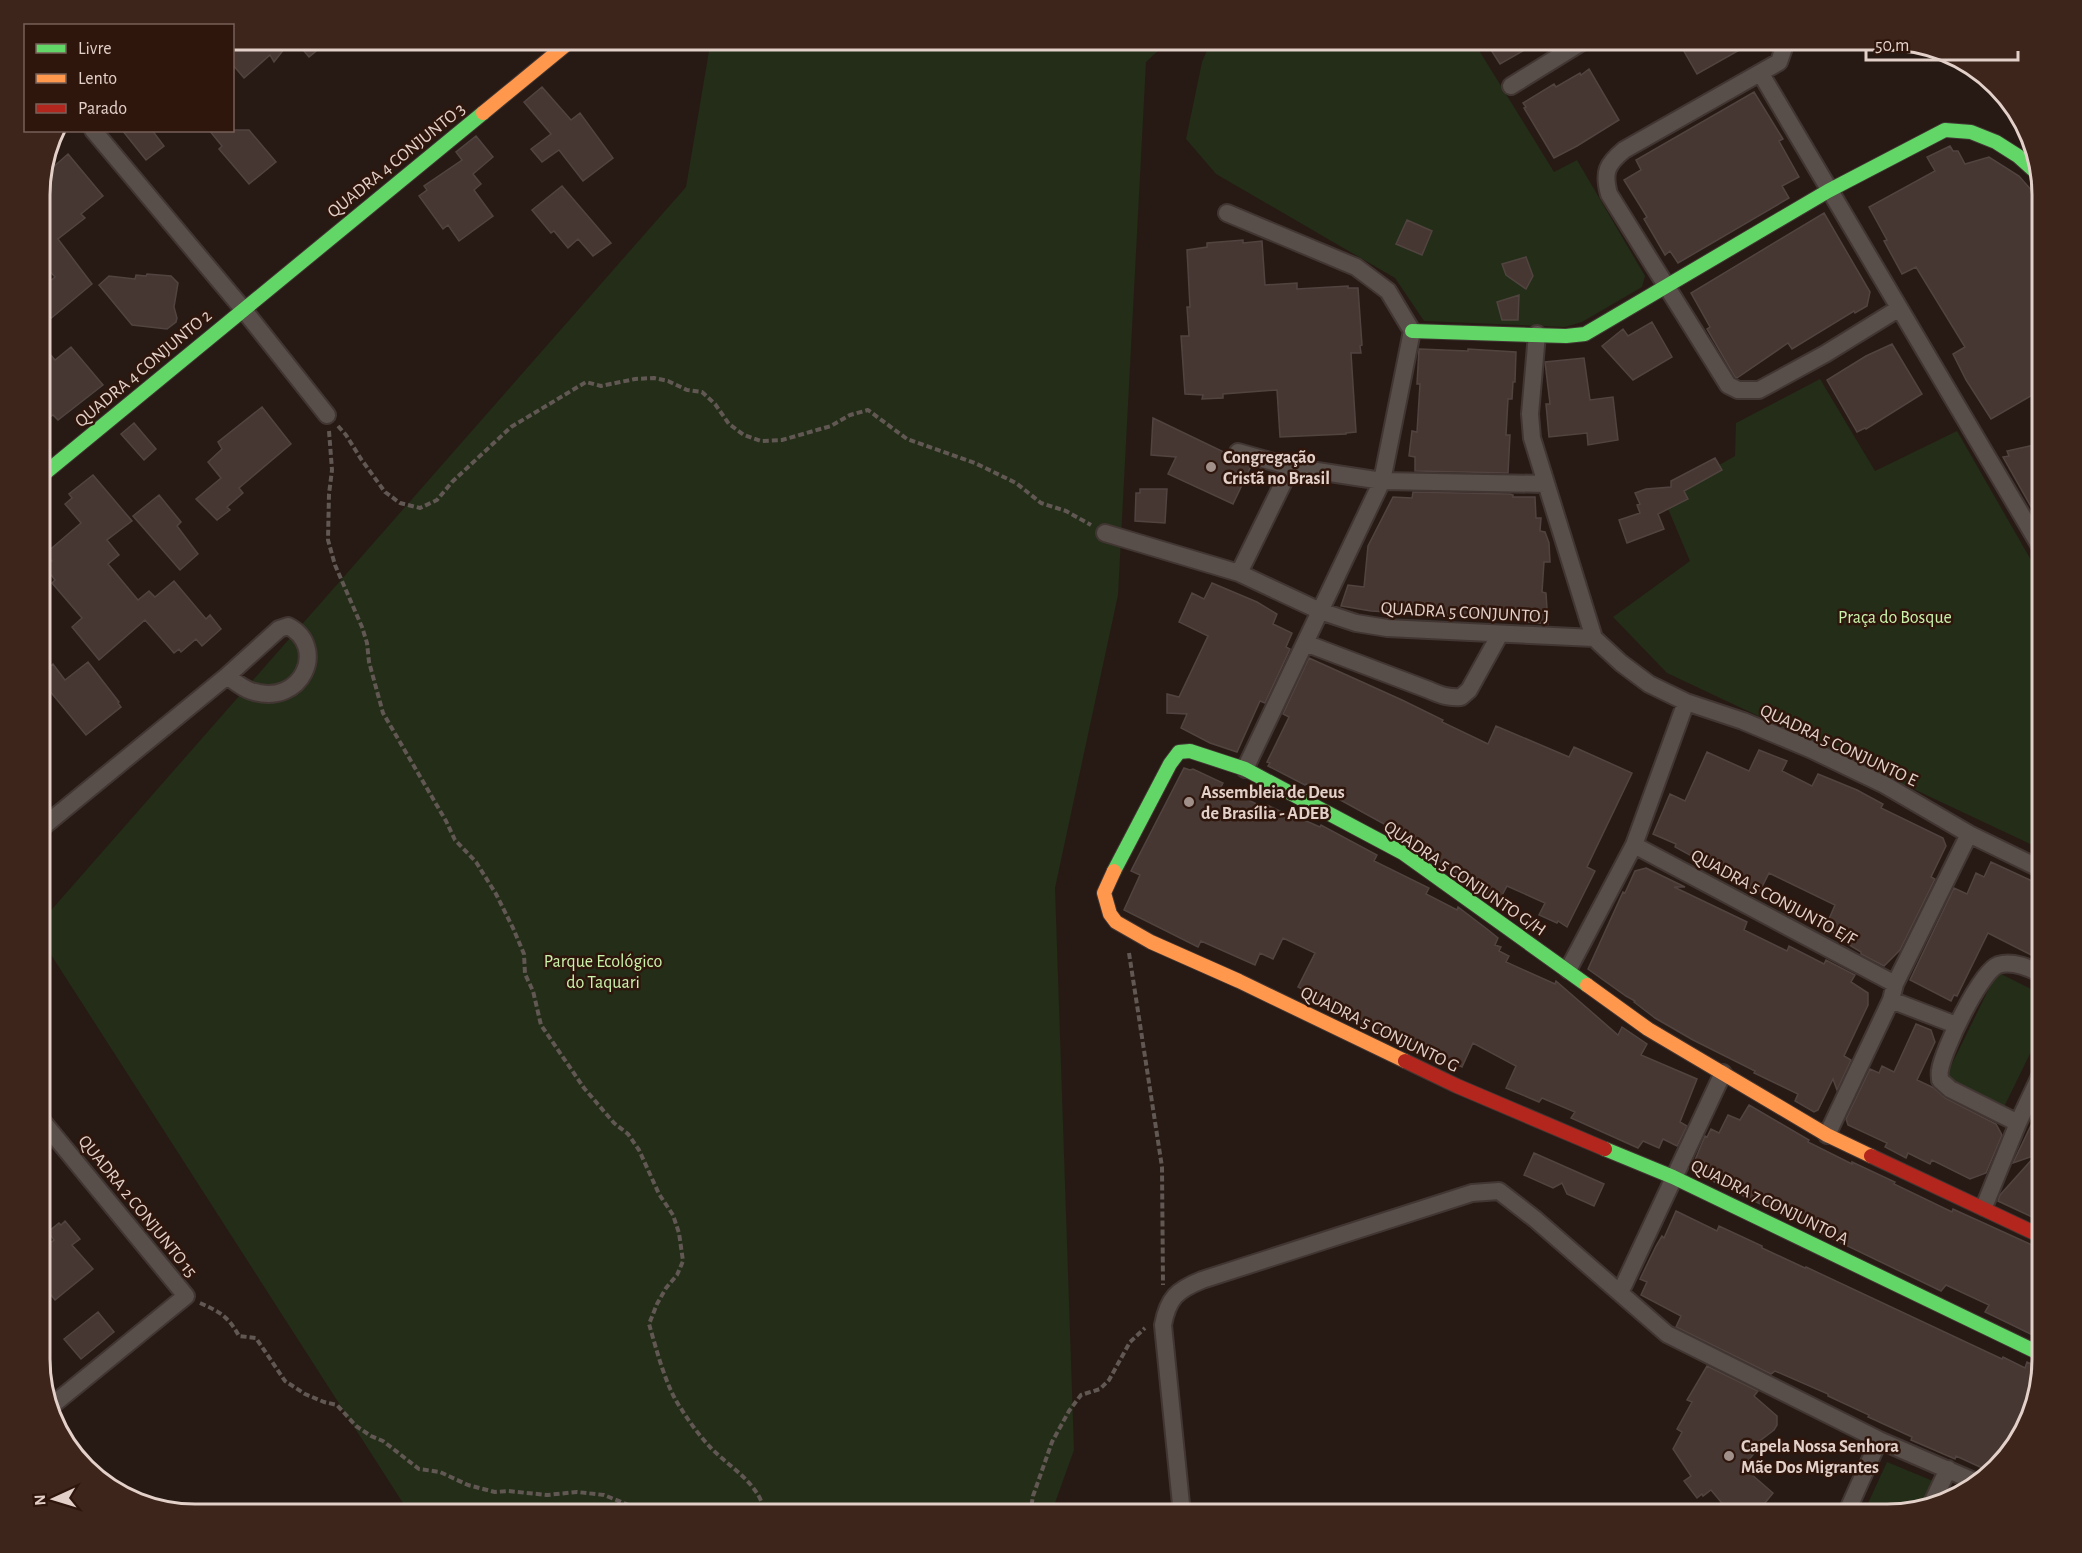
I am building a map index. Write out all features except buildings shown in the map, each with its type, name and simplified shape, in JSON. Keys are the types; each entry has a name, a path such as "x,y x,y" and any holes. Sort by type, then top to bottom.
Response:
{"street":[{"name":"QUADRA 4 CONJUNTO 3","path":"243,309 560,50"},
{"path":"1510,86 1569,50"},
{"path":"1783,50 1779,62 1761,74 1624,150 1612,159 1605,180 1609,194 1728,385 1738,390 1759,390 1825,354 1898,309"},
{"path":"1761,74 1828,191 2032,533"},
{"path":"1412,331 1566,336 1585,334 1668,288 1828,191 1945,130 1971,130 1990,138 2029,165"},
{"path":"95,132 243,309 327,415"},
{"path":"1227,213 1356,267 1388,291 1412,331 1382,481 1245,769"},
{"name":"QUADRA 4 CONJUNTO 2","path":"50,469 243,309"},
{"path":"1537,334 1530,414 1532,438 1594,638"},
{"path":"1238,452 1291,467 1382,481 1546,484"},
{"path":"1239,573 1291,467"},
{"name":"QUADRA 5 CONJUNTO J","path":"1105,532 1239,573 1320,612 1356,623 1387,628 1594,638"},
{"path":"50,821 227,676 279,628 288,626 298,630 305,645 308,662 302,679 289,690 270,695 249,691 227,676"},
{"path":"1305,643 1443,697 1461,698 1468,690 1500,634"},
{"name":"QUADRA 5 CONJUNTO E","path":"1594,638 1621,663 1649,684 1686,702 1743,721 1810,749 1885,785 1969,834 2032,865"},
{"path":"1568,970 1634,845 1686,702"},
{"name":"QUADRA 5 CONJUNTO G/H","path":"1108,882 1170,764 1179,752 1185,750 1245,769 1403,854 1467,897 1648,1029 1827,1135 2032,1231"},
{"path":"1827,1135 1969,834"},
{"name":"QUADRA 5 CONJUNTO E/F","path":"1634,845 1893,992 1956,1025"},
{"name":"QUADRA 5 CONJUNTO G","path":"1108,882 1104,893 1110,914 1125,928 1457,1086 1673,1177"},
{"path":"2018,1124 1950,1089 1940,1080 1940,1070 1956,1025 1985,975 1993,968 2010,963 2032,971"},
{"path":"1673,1177 1723,1073"},
{"path":"1984,1207 2032,1094"},
{"name":"QUADRA 2 CONJUNTO 15","path":"50,1130 186,1296 56,1402"},
{"name":"QUADRA 7 CONJUNTO A","path":"1620,1293 1673,1177 2032,1350"},
{"path":"1181,1504 1163,1325 1166,1309 1173,1297 1186,1286 1472,1193 1485,1191 1498,1191 1534,1219 1667,1334 1879,1440 1969,1479"},
{"path":"1850,1504 1879,1440"},
{"path":"1936,1495 1948,1469"}],"path":[{"path":"327,415 346,435 385,492 400,503 420,508 437,500 452,482 511,427 586,382 602,386 635,379 654,378 668,381 687,390 702,392 715,404 729,424 744,435 762,441 782,440 831,426 850,415 868,410 907,439 982,466 1016,483 1041,503 1066,511 1105,532"},
{"path":"327,415 332,470 328,540 335,565 362,627 383,713 455,840 476,862 496,894 524,954 525,974 533,992 542,1025 584,1088 614,1123 628,1134 639,1150 659,1194 673,1215 679,1233 683,1261 677,1275 657,1304 649,1324 672,1394 711,1448 745,1478 760,1504"},
{"path":"1125,928 1162,1167 1163,1290"},
{"path":"186,1296 217,1310 230,1319 239,1336 256,1338 285,1381 305,1394 337,1405 356,1426 382,1441 419,1469 440,1472 468,1485 495,1492 547,1495 577,1492 604,1495 626,1504"},
{"path":"1032,1504 1052,1442 1081,1395 1100,1389 1109,1380 1130,1342 1142,1331 1148,1326 1163,1325"}],"green space":[{"name":"Parque Ecológico do Taquari","path":"709,50 1159,50 1146,62 1118,595 1055,888 1074,1450 1055,1504 404,1504 50,953 50,911 686,187"},
{"path":"1207,50 1479,50 1554,172 1577,160 1645,276 1642,287 1582,322 1565,327 1424,321 1395,278 1216,174 1186,139 1202,62"},
{"name":"Praça do Bosque","path":"1820,379 1875,471 1957,431 2032,562 2032,845 1667,673 1613,617 1690,561 1663,497 1735,456 1736,423"},
{"path":"1997,972 2032,990 2032,1050 2004,1107 1945,1078"},
{"path":"1887,1462 1933,1481 1925,1499 1868,1504"}],"traffic: fast":[{"path":"50,469 483,113"},
{"path":"1412,331 1566,336 1585,334 1828,191 1945,130 1971,132 1996,142 2029,166"},
{"path":"1114,871 1170,764 1179,752 1190,751 1245,769 1403,853 1587,985"},
{"path":"1605,1149 1673,1177 2032,1350"}],"traffic: slow":[{"path":"483,113 560,50"},
{"path":"1114,871 1104,893 1110,914 1116,922 1151,942 1239,981 1405,1061"},
{"path":"1587,985 1648,1029 1827,1135 1871,1156"}],"traffic: jam":[{"path":"1405,1061 1457,1086 1605,1149"},
{"path":"1871,1156 2032,1232"}],"place":[{"name":"Congregação Cristã no Brasil","path":"1211,467"},
{"name":"Assembleia de Deus de Brasília - ADEB","path":"1189,802"},
{"name":"Capela Nossa Senhora Mãe Dos Migrantes","path":"1729,1456"}]}
